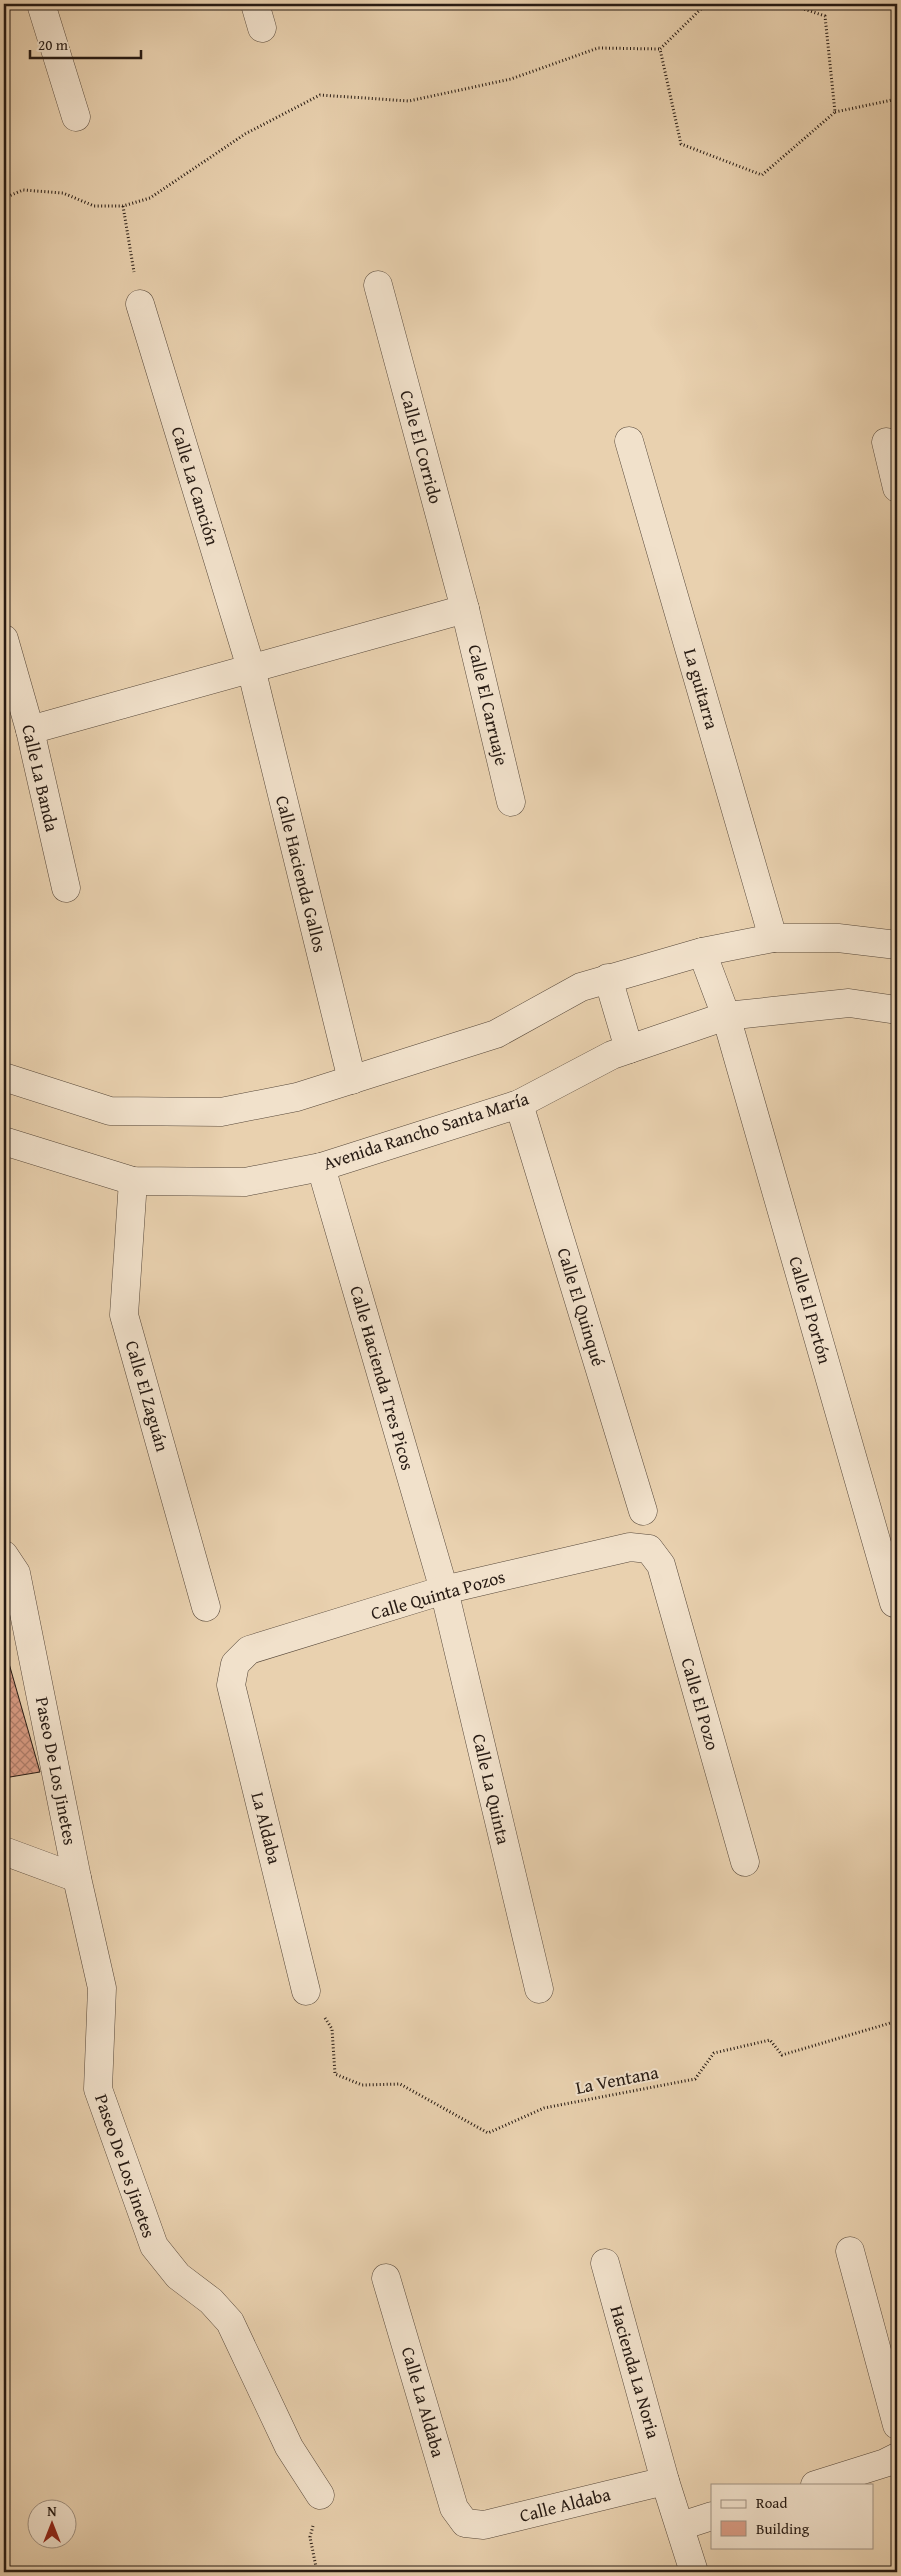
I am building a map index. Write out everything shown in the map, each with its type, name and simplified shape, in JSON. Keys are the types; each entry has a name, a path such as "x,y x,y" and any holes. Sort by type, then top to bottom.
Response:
{"street":[{"path":"42,4 76,117"},
{"name":"Calle El Corrido","path":"378,285 465,609"},
{"name":"Calle La Canción","path":"140,304 251,668"},
{"name":"La guitarra","path":"629,441 773,938"},
{"path":"886,442 897,488"},
{"path":"30,730 465,609"},
{"name":"Calle El Carruaje","path":"465,609 511,802"},
{"name":"Calle La Banda","path":"4,639 30,730 66,888"},
{"name":"Calle Hacienda Gallos","path":"251,668 352,1080"},
{"path":"4,1077 110,1111 221,1112 297,1097 496,1034 581,988 608,978 702,952 773,938 838,938 897,945"},
{"name":"Calle El Portón","path":"702,952 726,1016 894,1603"},
{"path":"608,978 628,1049"},
{"name":"Avenida Rancho Santa María","path":"4,1140 133,1181 245,1182 321,1167 519,1104 612,1055 726,1016 849,1003 897,1010"},
{"name":"Calle El Quinqué","path":"519,1104 643,1511"},
{"name":"Calle Hacienda Tres Picos","path":"321,1167 444,1590"},
{"name":"Calle El Zaguán","path":"133,1181 124,1315 206,1607"},
{"name":"Calle Quinta Pozos","path":"235,1664 249,1650 444,1590 630,1547 649,1549"},
{"name":"Calle El Pozo","path":"649,1549 661,1564 745,1862"},
{"name":"Paseo De Los Jinetes","path":"4,1555 16,1572 77,1878 102,1988 98,2089 154,2246 178,2276 211,2301 230,2322 289,2447 320,2495"},
{"name":"Calle La Quinta","path":"444,1590 539,1989"},
{"name":"La Aldaba","path":"235,1664 231,1685 306,1990"},
{"path":"4,1851 77,1878"},
{"path":"850,2251 897,2426"},
{"name":"Hacienda La Noria","path":"605,2263 665,2481 694,2572"},
{"name":"Calle La Aldaba","path":"386,2278 454,2508 465,2523"},
{"path":"818,2484 885,2463 897,2457"},
{"name":"Calle Aldaba","path":"465,2523 484,2525 665,2481"},
{"path":"680,2526 711,2516"}],"path":[{"path":"4,198 23,190 63,193 94,206 123,206 150,198 245,134 320,95 410,102 510,79 598,48 660,49 706,4"},
{"path":"789,4 825,16 835,112"},
{"path":"660,49 680,144 762,175 835,112 897,99"},
{"path":"123,206 140,304"},
{"name":"La Ventana","path":"306,1990 332,2029 335,2074 362,2085 400,2084 488,2133 544,2108 695,2079 714,2053 770,2040 782,2055 897,2021"},
{"path":"317,2572 310,2537 320,2495"}],"building":[{"path":"4,1646 40,1772 4,1778"}]}
